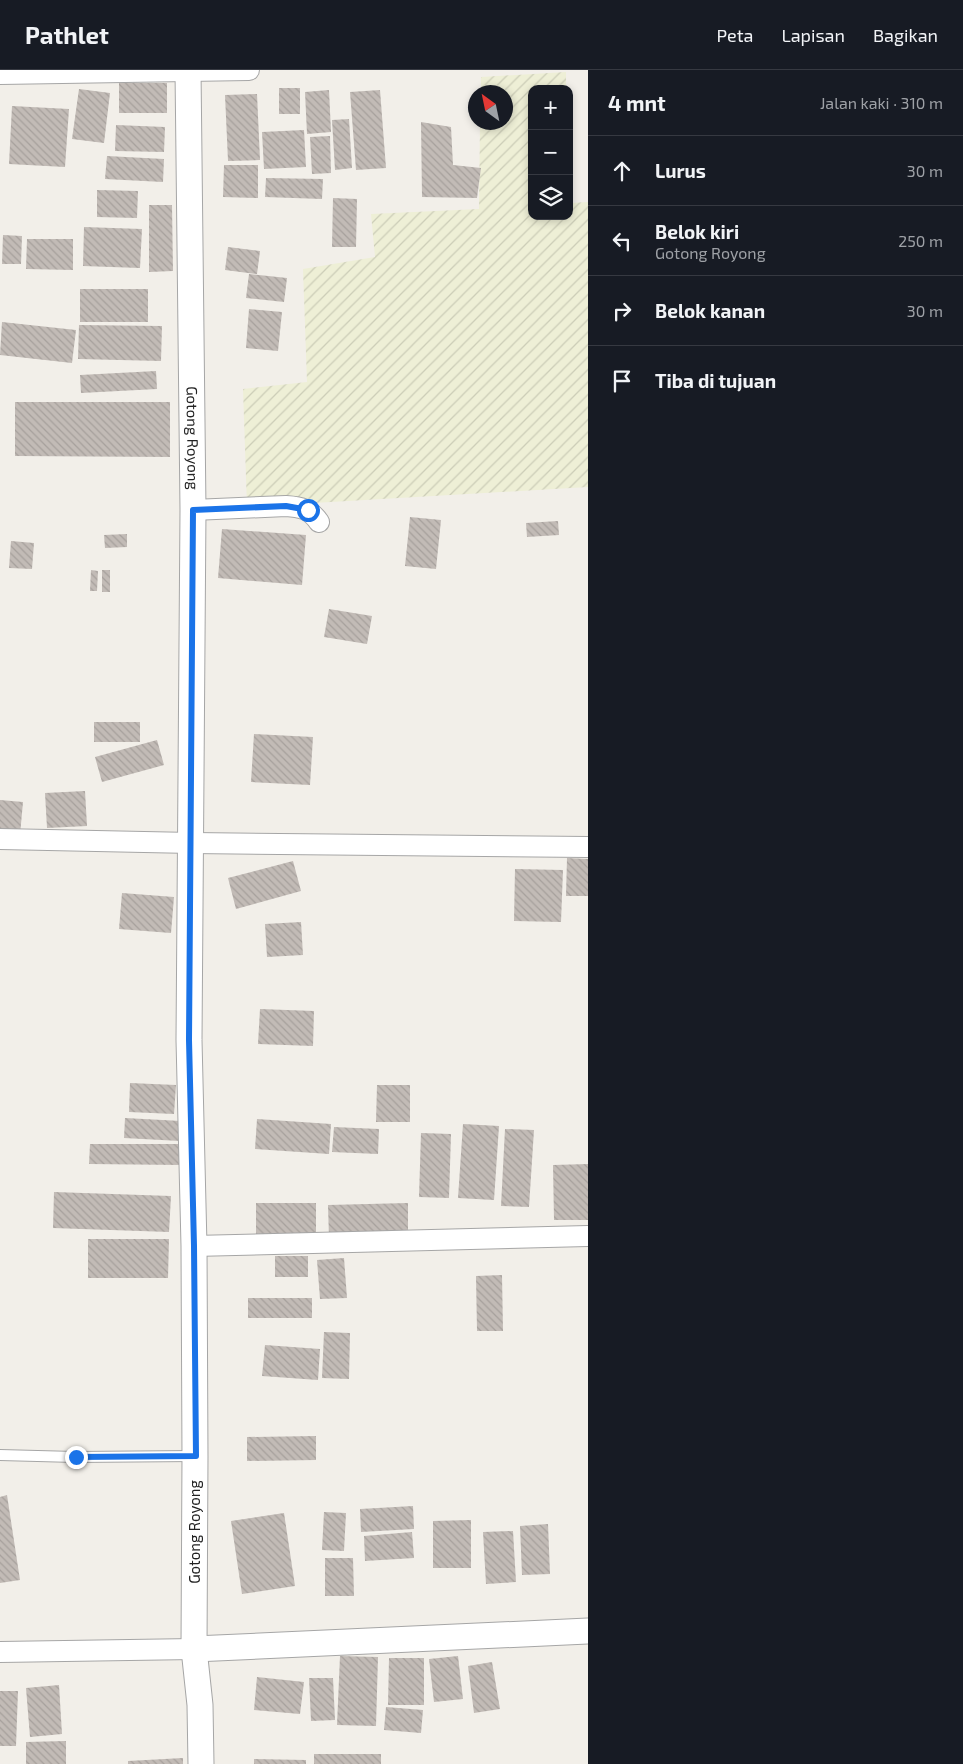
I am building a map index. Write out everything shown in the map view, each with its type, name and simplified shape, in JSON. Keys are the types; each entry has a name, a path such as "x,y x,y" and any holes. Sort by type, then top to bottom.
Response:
{"street":[{"name":"Gotong Royong","path":"188,70 193,510 192,844 189,1040 194,1246 196,1456 194,1649 200,1705 201,1764"},
{"path":"0,74 249,70"},
{"path":"193,510 299,507 308,510 319,522"},
{"path":"0,839 192,844 588,847"},
{"path":"194,1246 588,1236"},
{"path":"0,1652 194,1649 588,1631"}],"lane":[{"path":"0,1455 76,1457 196,1456"}],"green space":[{"path":"566,72 566,85 528,85 528,220 573,220 573,203 588,202 588,487 247,507 243,389 307,382 303,269 375,257 371,214 479,209 480,130 513,130 513,85 481,85 481,77"}],"building":[{"path":"119,83 167,83 167,113 119,113"},
{"path":"279,88 300,88 300,114 279,114"},
{"path":"79,89 110,93 104,143 72,139"},
{"path":"329,90 331,132 307,134 305,92"},
{"path":"380,90 386,168 356,170 350,92"},
{"path":"257,94 260,160 228,161 225,95"},
{"path":"12,106 69,109 65,167 9,164"},
{"path":"349,119 352,168 335,170 332,120"},
{"path":"421,122 451,127 453,165 481,168 477,198 422,197"},
{"path":"116,125 165,127 164,152 115,151"},
{"path":"304,130 306,167 264,169 262,132"},
{"path":"330,136 331,173 312,174 310,137"},
{"path":"107,156 164,159 163,182 105,179"},
{"path":"224,165 258,165 258,198 223,197"},
{"path":"266,178 323,179 322,199 265,197"},
{"path":"97,190 138,191 137,218 97,217"},
{"path":"333,198 357,199 356,247 332,247"},
{"path":"149,205 172,205 173,271 149,272"},
{"path":"84,227 142,229 140,268 83,266"},
{"path":"3,235 22,236 21,264 2,264"},
{"path":"27,239 73,239 73,270 26,269"},
{"path":"228,247 260,251 257,274 225,270"},
{"path":"249,274 287,278 284,302 246,298"},
{"path":"80,289 148,289 148,322 80,322"},
{"path":"249,309 282,312 278,351 246,348"},
{"path":"2,322 76,330 72,363 0,355"},
{"path":"79,325 162,326 161,361 78,359"},
{"path":"156,371 157,389 81,393 80,375"},
{"path":"15,402 170,402 170,457 15,456"},
{"path":"410,517 441,520 436,569 405,566"},
{"path":"558,521 559,535 527,537 526,523"},
{"path":"222,529 306,535 302,585 218,578"},
{"path":"127,534 127,547 105,548 104,535"},
{"path":"11,541 34,543 32,569 9,568"},
{"path":"91,570 98,571 97,591 90,591"},
{"path":"102,570 110,570 110,592 102,592"},
{"path":"329,609 372,616 367,644 324,637"},
{"path":"94,722 140,722 140,742 94,742"},
{"path":"254,734 313,737 310,785 251,782"},
{"path":"157,740 164,765 102,782 95,757"},
{"path":"85,791 87,826 47,828 45,793"},
{"path":"0,800 23,802 20,835 0,833"},
{"path":"567,858 588,859 588,896 566,896"},
{"path":"293,861 301,891 236,909 228,878"},
{"path":"515,869 563,870 561,922 514,921"},
{"path":"122,893 174,897 171,933 119,929"},
{"path":"301,922 303,955 267,957 265,924"},
{"path":"260,1009 314,1011 313,1046 258,1044"},
{"path":"130,1083 176,1085 174,1114 129,1112"},
{"path":"377,1085 410,1085 410,1122 376,1122"},
{"path":"125,1118 181,1121 180,1141 124,1138"},
{"path":"257,1119 331,1124 329,1154 255,1149"},
{"path":"463,1124 499,1126 494,1200 458,1198"},
{"path":"334,1127 379,1129 378,1154 332,1152"},
{"path":"505,1129 534,1130 529,1207 501,1206"},
{"path":"421,1133 451,1134 449,1198 419,1197"},
{"path":"90,1144 180,1144 180,1165 89,1164"},
{"path":"588,1164 588,1220 554,1220 553,1165"},
{"path":"54,1192 171,1196 169,1232 53,1228"},
{"path":"256,1203 316,1203 316,1236 256,1237"},
{"path":"408,1203 408,1237 329,1238 328,1205"},
{"path":"88,1239 169,1239 168,1278 88,1278"},
{"path":"275,1256 308,1256 308,1277 275,1277"},
{"path":"344,1258 347,1298 320,1299 317,1260"},
{"path":"502,1275 503,1331 477,1331 476,1276"},
{"path":"248,1298 312,1298 312,1318 248,1318"},
{"path":"324,1332 350,1333 349,1379 322,1378"},
{"path":"265,1345 320,1349 318,1380 262,1376"},
{"path":"316,1436 316,1460 247,1461 247,1437"},
{"path":"7,1495 20,1580 0,1583 0,1497"},
{"path":"413,1506 414,1529 361,1532 360,1509"},
{"path":"324,1512 346,1513 344,1551 322,1550"},
{"path":"284,1513 295,1586 242,1594 231,1521"},
{"path":"471,1520 471,1568 433,1568 433,1521"},
{"path":"548,1524 550,1574 522,1575 520,1526"},
{"path":"513,1531 516,1582 486,1584 483,1532"},
{"path":"412,1532 414,1558 365,1561 364,1536"},
{"path":"325,1558 353,1558 354,1596 325,1596"},
{"path":"340,1656 378,1657 376,1726 337,1725"},
{"path":"458,1656 463,1699 434,1702 429,1659"},
{"path":"389,1658 424,1658 424,1705 388,1705"},
{"path":"492,1662 500,1709 474,1713 468,1666"},
{"path":"257,1677 304,1682 300,1714 254,1710"},
{"path":"309,1678 333,1678 335,1720 311,1721"},
{"path":"59,1685 62,1734 30,1737 26,1688"},
{"path":"0,1691 18,1691 16,1746 0,1746"},
{"path":"386,1707 423,1710 421,1733 384,1730"},
{"path":"66,1741 66,1764 26,1764 26,1742"},
{"path":"314,1754 381,1754 381,1764 314,1764"},
{"path":"183,1758 183,1764 128,1764 128,1761"},
{"path":"254,1759 306,1760 306,1764 254,1764"}],"route":[{"path":"76,1457 196,1456 194,1246 189,1040 192,844 193,510 286,506 308,510"}]}
